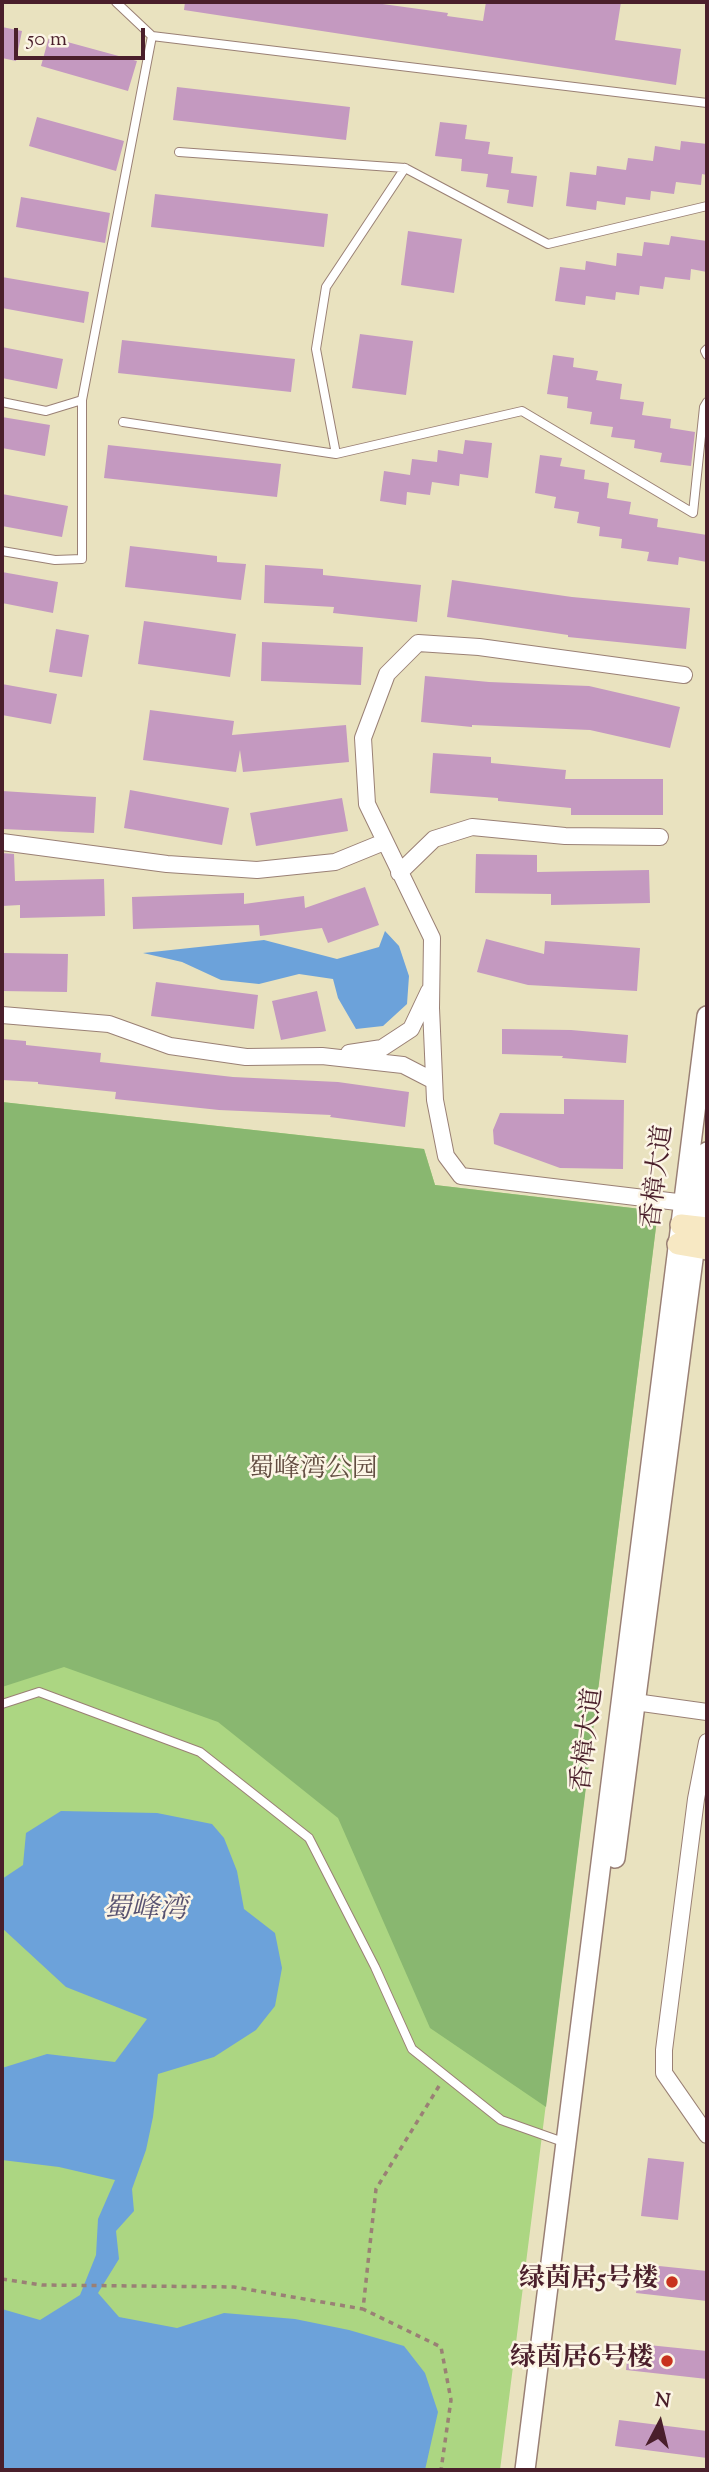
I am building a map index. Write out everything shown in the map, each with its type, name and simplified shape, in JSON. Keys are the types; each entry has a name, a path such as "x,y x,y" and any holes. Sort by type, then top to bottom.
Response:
{"street":[{"path":"684,675 478,647 418,643 387,674 363,738 367,804 432,938 435,1100 446,1156 461,1176 692,1203"},
{"path":"399,873 434,839 472,827 565,836 660,837"},
{"path":"2,842 167,864 257,870 335,862 384,842"},
{"path":"2,1014 109,1024 170,1046 246,1057 322,1056 382,1048 411,1029 432,985"},
{"name":"香樟大道","path":"535,2470 694,1237 692,1203 707,1016"},
{"path":"322,1056 403,1065 435,1081"},
{"name":"香樟大道","path":"692,1203 707,1152"},
{"name":"香樟大道","path":"524,2470 566,2143 694,1237"},
{"path":"635,1702 707,1712"},
{"path":"707,1742 696,1799 664,2050 664,2073 707,2135"}],"lane":[{"path":"116,2 152,36 707,103"},
{"path":"2,551 54,560 82,559 82,400 152,36"},
{"path":"179,152 405,168 548,244 707,206"},
{"path":"336,454 316,349 326,287 405,168"},
{"path":"707,349 707,355"},
{"path":"2,402 46,411 82,400"},
{"path":"123,422 336,454 523,411 693,513 704,407 707,402"},
{"path":"2,1704 39,1692 201,1752 309,1838 376,1967 412,2049 501,2120 566,2143"}],"path":[{"path":"363,2309 376,2189 445,2076"},
{"path":"2,2279 42,2285 234,2287 363,2309 441,2347 451,2400 441,2470"}],"green space":[{"name":"蜀峰湾公园","path":"2,1102 424,1149 435,1185 658,1211 500,2470 2,2470"},
{"path":"2,1102 424,1149 435,1185 658,1211 546,2107 430,2028 338,1818 218,1722 64,1667 2,1687"}],"water":[{"path":"385,931 399,946 409,976 407,1004 383,1026 356,1029 338,998 333,979 299,974 259,984 221,980 182,962 143,953 264,940 337,959 379,947"},
{"name":"蜀峰湾","path":"61,1811 157,1813 212,1824 224,1838 237,1871 244,1909 275,1933 282,1968 275,2006 256,2030 214,2057 158,2074 146,2150 132,2189 134,2211 116,2231 119,2259 98,2293 119,2317 177,2328 224,2313 295,2319 349,2330 404,2346 425,2373 438,2412 425,2470 2,2470 2,2309 40,2320 80,2295 96,2255 98,2219 115,2180 59,2167 2,2160 2,2068 47,2054 115,2062 147,2019 66,1987 2,1928 2,1879 23,1865 26,1833"}],"building":[{"path":"185,2 368,2 448,13 447,16 483,21 486,2 621,2 615,40 681,49 676,85 184,10"},
{"path":"2,27 22,31 16,61 2,58"},
{"path":"49,37 137,61 128,91 41,66"},
{"path":"177,87 350,107 346,140 173,120"},
{"path":"37,117 124,141 116,171 29,146"},
{"path":"440,122 467,125 465,139 490,142 488,154 513,157 511,173 537,176 533,207 507,203 509,190 486,187 488,174 461,171 462,159 435,156"},
{"path":"681,141 707,144 707,175 702,174 701,185 676,182 674,194 651,191 650,200 626,197 625,205 597,201 596,210 566,206 570,172 596,175 597,166 626,170 628,158 653,161 655,146 680,150"},
{"path":"155,194 328,214 324,247 151,227"},
{"path":"21,197 110,213 105,243 16,227"},
{"path":"408,231 462,239 454,293 401,285"},
{"path":"671,236 707,241 707,272 691,269 690,280 665,277 663,289 640,286 639,295 616,292 615,300 586,296 585,305 555,301 560,267 585,270 586,261 616,266 617,253 642,256 644,242 669,245"},
{"path":"2,277 89,292 84,323 2,308"},
{"path":"360,334 413,341 406,395 352,388"},
{"path":"122,340 295,359 291,392 118,373"},
{"path":"2,347 63,359 57,389 2,378"},
{"path":"553,355 574,358 573,367 598,371 596,380 622,384 620,399 644,402 642,415 671,419 670,428 695,432 691,466 660,462 662,453 634,448 635,440 611,437 613,427 590,424 592,412 567,408 568,397 547,394"},
{"path":"2,417 50,425 45,456 2,448"},
{"path":"465,440 492,443 488,478 460,474 459,486 432,482 430,495 407,492 406,505 380,501 384,471 410,475 412,459 437,462 438,450 463,454"},
{"path":"108,445 281,464 277,497 104,478"},
{"path":"540,455 562,458 560,466 585,470 584,479 609,483 607,498 631,502 629,514 658,519 657,527 707,535 707,562 679,557 678,565 647,561 649,552 621,548 622,539 599,536 600,527 577,523 579,512 554,508 556,497 535,493"},
{"path":"2,494 68,506 62,537 2,526"},
{"path":"130,546 217,556 217,562 246,564 241,600 125,587"},
{"path":"265,565 323,569 323,575 421,585 417,622 333,613 334,607 264,603"},
{"path":"2,572 58,582 53,613 2,603"},
{"path":"452,580 572,597 690,608 686,649 568,637 447,617"},
{"path":"144,621 236,634 230,677 138,664"},
{"path":"56,629 89,635 82,677 49,672"},
{"path":"262,642 363,647 361,685 261,681"},
{"path":"425,676 589,686 680,707 670,748 590,730 472,727 421,722"},
{"path":"2,684 57,694 51,724 2,715"},
{"path":"150,710 234,721 232,735 346,725 349,762 243,772 240,750 236,772 143,760"},
{"path":"433,753 491,757 491,763 566,770 565,779 663,779 663,815 571,815 571,808 498,801 498,798 430,793"},
{"path":"130,790 229,808 222,845 124,828"},
{"path":"2,791 96,797 94,833 2,829"},
{"path":"342,798 348,831 256,846 250,813"},
{"path":"2,853 14,854 15,881 104,879 105,916 20,918 20,905 2,906"},
{"path":"476,854 537,855 537,872 649,870 650,903 551,905 551,894 475,893"},
{"path":"365,887 379,925 328,943 322,928 260,936 259,925 133,929 132,897 244,893 244,904 304,896 305,908"},
{"path":"486,939 544,954 545,941 640,948 637,991 528,985 477,972"},
{"path":"2,953 68,954 67,992 2,991"},
{"path":"156,982 258,995 254,1029 151,1016"},
{"path":"317,991 326,1031 281,1040 272,1001"},
{"path":"502,1029 571,1030 628,1035 626,1063 562,1058 563,1056 502,1054"},
{"path":"2,1039 26,1041 26,1045 101,1053 100,1062 233,1077 338,1082 409,1092 405,1127 330,1117 331,1115 219,1110 115,1099 116,1092 2,1080"},
{"path":"564,1099 624,1100 623,1169 560,1168 494,1144 493,1130 500,1113 564,1114"},
{"path":"648,2158 684,2162 678,2220 641,2216"},
{"name":"绿茵居5号楼","path":"640,2264 707,2271 707,2301 636,2293"},
{"name":"绿茵居6号楼","path":"629,2343 707,2351 707,2379 626,2370"},
{"path":"619,2420 707,2431 707,2458 615,2446"}],"place":[{"name":"绿茵居5号楼","path":"672,2282"},
{"name":"绿茵居6号楼","path":"667,2361"}]}
